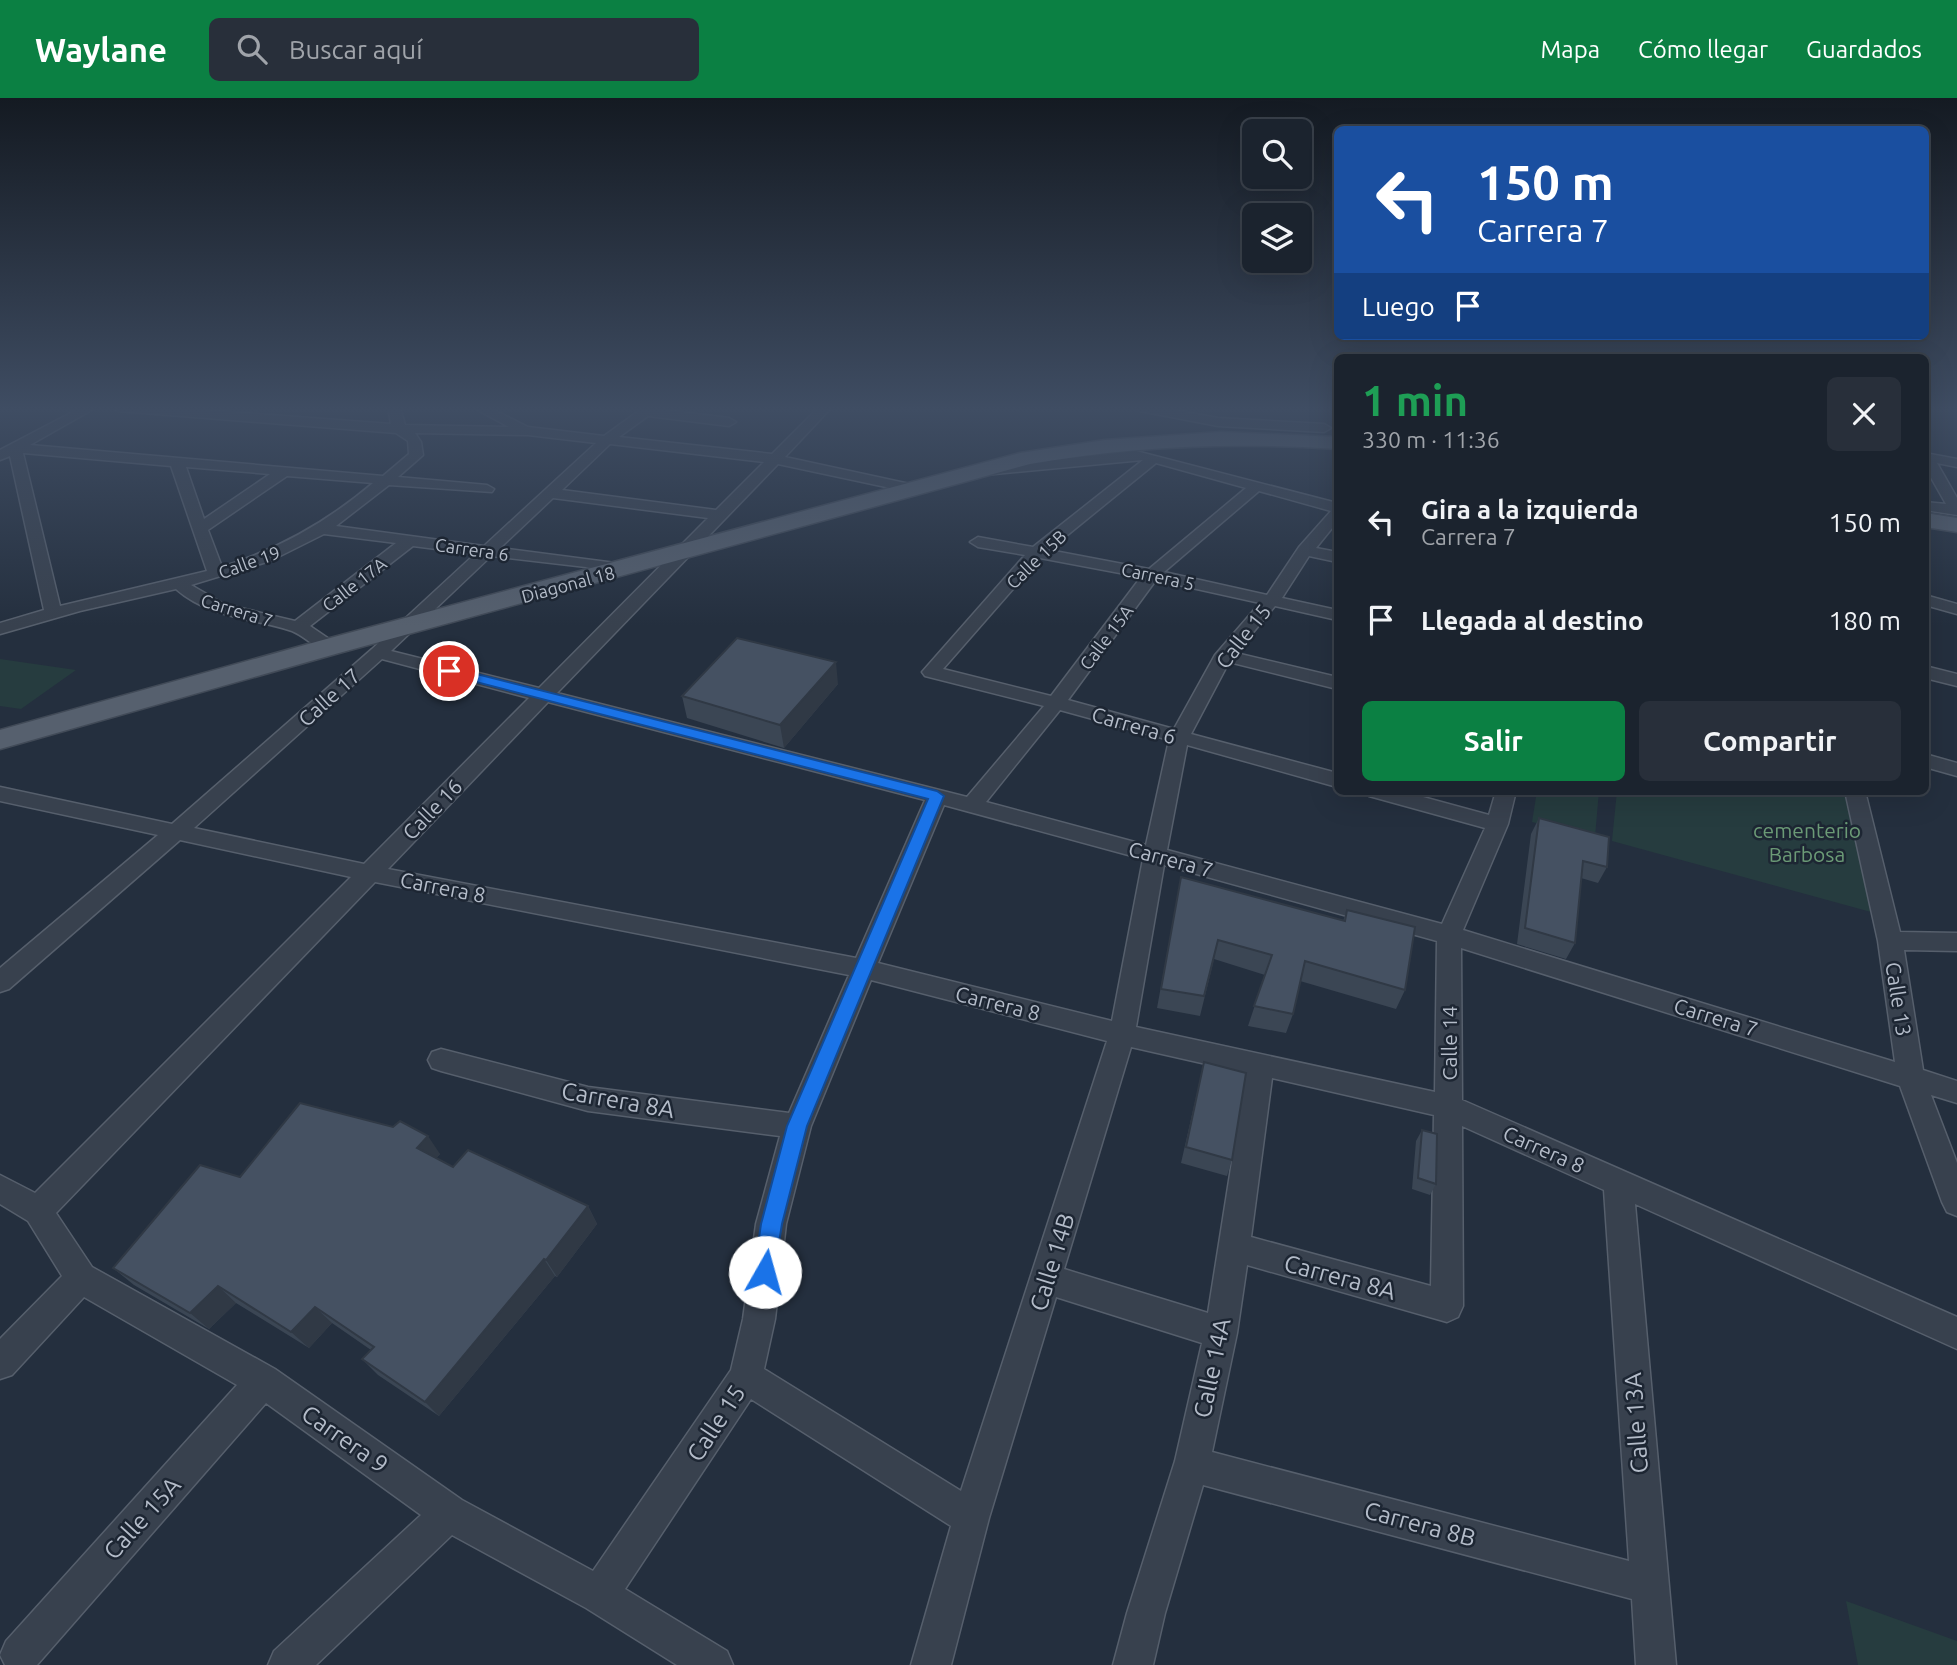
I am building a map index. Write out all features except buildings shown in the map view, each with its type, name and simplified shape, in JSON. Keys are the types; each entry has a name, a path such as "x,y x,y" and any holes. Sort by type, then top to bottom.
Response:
{"main road":[{"name":"Diagonal 18","path":"0,740 329,647 946,480"},
{"path":"1929,520 1957,524"}],"street":[{"path":"22,480 53,612"},
{"path":"183,480 216,574"},
{"path":"199,528 271,480"},
{"name":"Calle 19","path":"0,629 53,612 216,574 263,558 322,529 386,480"},
{"path":"387,480 487,489"},
{"name":"Calle 17","path":"0,982 176,832 410,625 485,551 564,480"},
{"name":"Calle 16","path":"38,1211 754,480"},
{"path":"873,480 914,489"},
{"name":"Calle 15B","path":"931,672 1037,552 1114,480"},
{"path":"1240,480 1334,509"},
{"path":"1939,480 1957,510"},
{"name":"Calle 15A","path":"972,805 1056,703 1152,574 1257,486"},
{"path":"550,493 720,515"},
{"path":"1929,506 1957,510"},
{"name":"Calle 15","path":"1154,854 1179,738 1224,654 1272,600 1305,550 1334,514"},
{"name":"Carrera 6","path":"322,529 623,569"},
{"name":"Calle 17A","path":"299,627 409,541"},
{"name":"Carrera 5","path":"978,542 1152,574 1334,614"},
{"path":"1305,550 1334,556"},
{"name":"Carrera 7","path":"179,583 191,596 211,605 299,627 329,647"},
{"path":"1929,601 1957,609"},
{"name":"Carrera 7","path":"378,653 972,805 1449,935 1957,1092"},
{"path":"1224,654 1334,682"},
{"path":"1929,671 1957,680"},
{"name":"Carrera 6","path":"931,672 1056,703 1334,779"},
{"path":"1929,761 1957,769"},
{"name":"Carrera 8","path":"0,794 369,873 866,969 1122,1034 1449,1107 1957,1333"},
{"path":"1391,795 1497,824"},
{"name":"Calle 14","path":"1447,1306 1449,935 1497,824 1505,795"},
{"name":"Calle 13","path":"1856,795 1890,942 1911,1078 1957,1202"},
{"name":"Calle 15","path":"599,1595 746,1377 759,1319 771,1224 797,1126 866,969 937,796"},
{"name":"Calle 14B","path":"931,1665 971,1518 1048,1279 1122,1034 1154,854"},
{"path":"1890,942 1957,942"},
{"name":"Carrera 8A","path":"441,1060 588,1099 797,1126"},
{"name":"Calle 14A","path":"1133,1665 1142,1620 1191,1464 1221,1333 1260,1065"},
{"name":"Calle 13A","path":"1618,1181 1656,1665"},
{"name":"Carrera 9","path":"0,1188 38,1211 81,1278 263,1381 449,1513 599,1595 713,1665"},
{"name":"Carrera 8A","path":"1233,1247 1447,1306"},
{"path":"0,1363 81,1278"},
{"path":"1048,1279 1221,1333"},
{"path":"746,1377 971,1518"},
{"name":"Calle 15A","path":"20,1655 263,1381"},
{"name":"Carrera 8B","path":"1191,1464 1649,1585"},
{"path":"288,1665 449,1513"}],"green space":[{"path":"0,659 76,670 21,709 0,706"},
{"path":"1536,795 1599,795 1595,837 1532,822"},
{"name":"cementerio Barbosa","path":"1617,795 1850,795 1871,912 1612,841"},
{"path":"1846,1601 1957,1641 1957,1665 1858,1665"}],"route":[{"path":"449,671 937,796 866,969 797,1126 771,1224 765,1272"}]}
